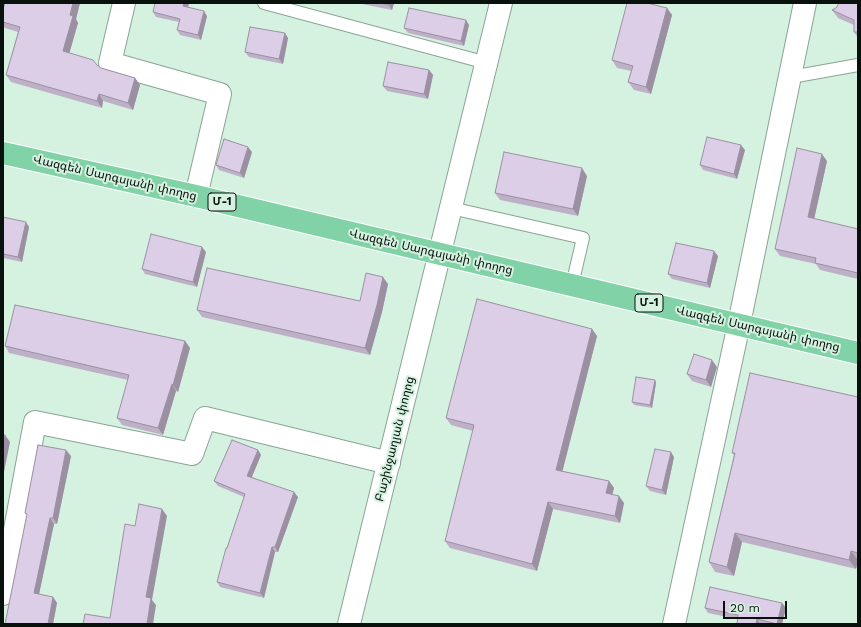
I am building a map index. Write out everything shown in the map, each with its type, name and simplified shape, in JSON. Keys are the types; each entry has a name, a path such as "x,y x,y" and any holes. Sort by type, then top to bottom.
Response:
{"highway":[{"name":"Վազգեն Սարգսյանի փողոց","path":"3,153 196,196 858,353"}],"street":[{"path":"124,3 110,63 220,94 196,196"},
{"name":"Բաշինջաղյան փողոց","path":"349,624 502,3"},
{"path":"674,624 739,324 805,3"},
{"path":"4,583 34,422 192,454 205,418 389,463"}],"lane":[{"path":"264,3 487,63"},
{"path":"791,77 858,65"},
{"path":"451,208 583,238 572,285"}],"building":[{"path":"5,3 73,3 70,15 73,16 63,51 93,60 101,68 135,78 128,103 99,94 97,101 6,75 20,27 3,22 3,9"},
{"path":"155,3 184,3 183,6 204,11 198,35 177,30 180,19 153,12"},
{"path":"627,3 647,3 667,8 646,87 628,82 633,66 612,60"},
{"path":"839,3 858,3 858,32 854,32 854,20 832,10 836,8"},
{"path":"409,8 466,20 461,41 404,28"},
{"path":"250,27 285,33 279,59 245,52"},
{"path":"388,62 429,70 424,94 383,86"},
{"path":"707,137 741,145 734,174 700,165"},
{"path":"224,139 248,147 240,173 216,165"},
{"path":"797,148 822,154 808,217 858,229 858,273 815,263 816,258 775,249"},
{"path":"504,152 582,168 573,209 495,193"},
{"path":"3,217 26,222 18,257 3,254"},
{"path":"151,234 202,247 193,282 142,269"},
{"path":"676,243 714,251 707,283 668,274"},
{"path":"207,268 360,301 366,273 383,277 365,348 197,310"},
{"path":"477,299 592,329 556,470 609,481 606,493 619,496 615,516 548,502 532,564 445,541 474,425 446,418"},
{"path":"15,305 185,341 173,385 172,384 158,428 117,418 129,375 5,346"},
{"path":"694,354 712,360 706,380 687,374"},
{"path":"750,373 858,397 858,553 851,551 849,560 735,533 727,567 709,562 735,453 732,453"},
{"path":"636,377 655,380 650,405 632,402"},
{"path":"3,435 5,435 3,447"},
{"path":"232,440 258,450 247,476 294,492 275,547 272,547 260,593 217,582 226,548 245,494 214,481"},
{"path":"38,445 66,450 53,518 50,518 34,593 53,597 48,624 5,624 27,514 25,513"},
{"path":"655,449 671,452 662,490 646,486"},
{"path":"139,504 162,509 146,597 151,598 147,624 83,624 85,614 110,618 125,524 135,526"},
{"path":"710,587 782,603 777,624 757,619 756,624 737,624 738,615 705,608"}]}
